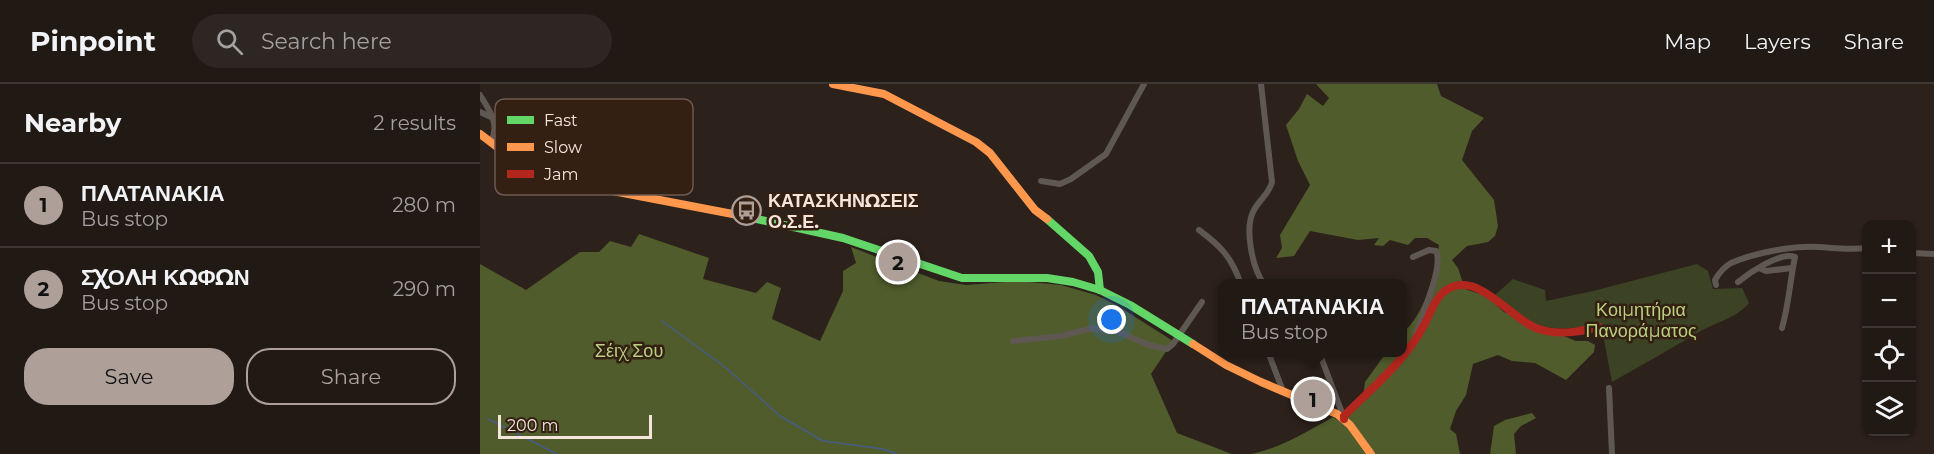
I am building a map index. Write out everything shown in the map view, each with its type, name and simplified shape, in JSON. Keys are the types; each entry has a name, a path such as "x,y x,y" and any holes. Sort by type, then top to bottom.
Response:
{"main road":[{"path":"833,84 884,94 976,142 990,153 1035,210 1057,226 1089,256 1098,272 1100,291"},
{"path":"480,134 495,145"},
{"path":"637,195 837,236 956,276 974,279 1047,278 1073,282 1100,291 1130,305 1226,365 1344,419 1371,454"},
{"path":"1407,350 1439,298 1449,289 1459,285 1484,292 1514,316 1537,328 1569,332 1599,327"},
{"path":"1344,419 1344,416 1402,357"}],"street":[{"path":"1041,181 1060,184 1071,179 1106,154 1144,84"},
{"path":"1261,84 1272,182 1269,191 1254,210 1251,219 1252,255 1261,279"},
{"path":"480,95 494,121 495,134 491,142"},
{"path":"480,112 494,121"},
{"path":"1199,230 1223,249 1233,263 1239,279"},
{"path":"1716,285 1715,280 1720,271 1731,263 1785,249 1820,247 1862,249"},
{"path":"1413,256 1430,250 1436,251 1439,256 1433,284 1419,320 1414,341"},
{"path":"1916,253 1934,254"},
{"path":"1738,282 1758,268 1790,255 1795,257 1782,327"},
{"path":"1758,268 1766,271 1792,268"},
{"path":"1013,341 1061,336 1093,328 1116,331 1149,345 1167,349 1173,344 1202,302"},
{"path":"1270,357 1283,391"},
{"path":"1321,357 1344,419"},
{"path":"1609,388 1612,454"}],"green space":[{"path":"1316,84 1437,84 1441,96 1484,118 1472,131 1462,160 1494,200 1498,226 1495,236 1488,242 1467,246 1452,260 1458,268 1465,289 1486,296 1504,312 1576,341 1588,341 1595,345 1594,352 1566,380 1535,363 1512,361 1498,355 1473,364 1466,395 1456,411 1450,429 1456,434 1460,454 1251,454 1283,444 1333,417 1346,426 1348,414 1363,398 1365,382 1383,357 1407,357 1407,328 1418,315 1423,304 1434,268 1439,245 1427,238 1415,238 1408,245 1390,240 1383,246 1374,245 1379,238 1358,240 1310,231 1294,256 1276,258 1282,248 1280,235 1310,185 1298,161 1286,125 1307,94 1323,106 1329,98"},
{"name":"Σέιχ Σου","path":"639,234 709,258 703,279 756,293 767,282 781,288 772,319 820,341 843,291 843,271 856,263 851,247 939,281 966,285 1019,281 1061,285 1096,295 1118,306 1173,341 1151,374 1177,433 1232,454 480,454 480,264 526,290 580,252 599,252 610,241 631,247"},
{"name":"Κοιμητήρια Πανοράματος","path":"1697,264 1708,271 1713,289 1742,288 1749,303 1733,316 1701,331 1612,382 1601,324 1573,328 1543,326 1521,317 1495,295 1513,279 1545,290 1546,301"},
{"path":"1532,413 1536,418 1521,426 1514,434 1516,454 1490,454 1494,426 1505,420"}],"waterway":[{"path":"662,321 725,367 780,416 823,441 883,449 897,454"},
{"path":"488,419 557,454"}],"traffic: fast":[{"path":"743,216 843,238 962,278 1047,278 1073,282 1100,290 1130,305 1193,344"},
{"path":"1047,219 1089,256 1098,272 1100,290"}],"traffic: slow":[{"path":"833,84 884,94 976,142 990,153 1035,210 1047,219"},
{"path":"480,134 495,145"},
{"path":"634,195 743,216"},
{"path":"1193,344 1226,365 1337,414 1350,425 1371,454"}],"traffic: jam":[{"path":"1407,352 1436,301 1443,292 1459,285 1471,286 1482,291 1536,328 1551,332 1568,332 1599,327"},
{"path":"1344,419 1344,416 1402,357"}],"place":[{"name":"ΚΑΤΑΣΚΗΝΩΣΕΙΣ Ο.Σ.Ε.","path":"747,211"},
{"name":"ΣΧΟΛΗ ΚΩΦΩΝ","path":"898,262"},
{"name":"ΠΛΑΤΑΝΑΚΙΑ","path":"1313,399"}]}
